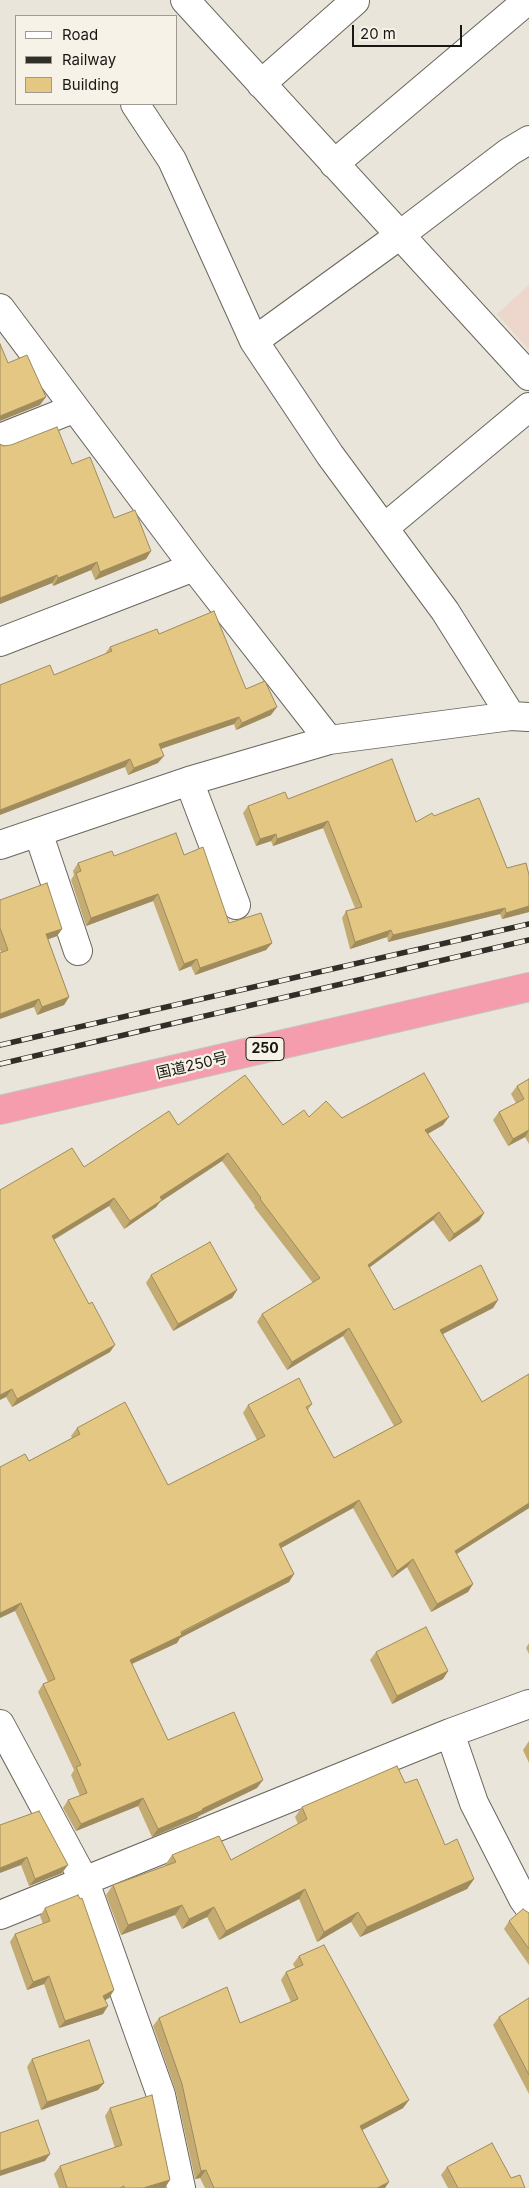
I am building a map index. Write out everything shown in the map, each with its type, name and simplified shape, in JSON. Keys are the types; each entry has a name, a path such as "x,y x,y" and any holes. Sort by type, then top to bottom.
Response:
{"highway":[{"name":"国道250号","path":"0,1110 529,987"}],"street":[{"path":"184,0 529,376"},
{"path":"334,164 528,0"},
{"path":"261,84 355,1"},
{"path":"0,845 188,781 329,740 520,717 330,454 254,341 172,160 136,105"},
{"path":"254,341 400,236 509,152 529,140"},
{"path":"0,308 73,409 329,740"},
{"path":"384,528 529,407"},
{"path":"0,438 73,409"},
{"path":"0,642 194,567"},
{"path":"188,781 236,905"},
{"path":"38,832 78,951"},
{"path":"0,1915 529,1704"},
{"path":"0,1724 85,1882 161,2095 181,2188"},
{"path":"450,1734 474,1803 527,1901"}],"shaded area":[{"path":"529,285 529,350 497,314"}],"building":[{"path":"0,344 8,363 27,355 46,397 0,416"},
{"path":"57,427 72,464 90,457 114,518 135,510 151,551 100,572 97,562 58,578 57,575 0,598 0,444 3,446 11,445"},
{"path":"214,611 246,689 265,681 277,707 242,723 239,717 159,744 164,756 134,768 130,759 0,810 0,685 50,665 54,675 112,651 110,647 157,629 159,634"},
{"path":"392,759 416,822 432,813 434,816 479,798 507,868 526,863 529,875 529,906 506,913 505,908 393,935 391,930 355,942 346,911 362,907 328,821 277,839 276,834 260,839 248,806 285,792 288,799"},
{"path":"176,833 184,855 203,847 229,923 261,913 272,943 200,968 197,959 184,964 158,894 91,918 76,873 81,871 78,863 112,851 114,856"},
{"path":"47,883 62,929 46,934 69,997 42,1007 39,999 0,1014 0,953 8,950 0,928 0,900"},
{"path":"424,1073 449,1117 425,1130 484,1213 454,1234 439,1212 368,1265 394,1310 481,1265 498,1300 440,1330 482,1402 529,1374 529,1503 455,1551 473,1584 437,1604 413,1559 397,1571 359,1500 279,1544 294,1574 181,1632 182,1635 130,1660 168,1740 234,1712 263,1780 203,1810 158,1829 143,1798 81,1824 68,1800 87,1793 76,1767 81,1765 43,1684 55,1679 21,1603 0,1613 0,1467 25,1454 29,1461 80,1434 77,1428 125,1402 168,1485 265,1436 248,1405 299,1378 312,1404 306,1407 334,1458 402,1422 349,1328 292,1362 262,1314 320,1278 228,1153 160,1197 162,1200 130,1221 114,1198 52,1236 89,1304 92,1302 115,1345 17,1399 12,1389 0,1395 0,1190 72,1148 84,1167 169,1111 178,1125 245,1075 283,1125 304,1110 309,1117 326,1101 342,1118"},
{"path":"529,1079 529,1130 513,1139 499,1112 524,1099 517,1086"},
{"path":"210,1242 237,1290 178,1324 151,1275"},
{"path":"426,1627 448,1671 397,1696 376,1652"},
{"path":"397,1766 405,1783 417,1779 445,1845 457,1839 474,1879 367,1927 358,1912 324,1932 305,1889 226,1931 214,1907 189,1919 182,1905 128,1925 113,1885 176,1862 172,1855 219,1836 231,1860 307,1819 302,1807"},
{"path":"39,1811 68,1865 35,1879 27,1857 0,1868 0,1825"},
{"path":"78,1895 80,1899 82,1898 114,1990 103,1996 108,2006 65,2021 49,1976 33,1982 15,1934 50,1921 45,1908"},
{"path":"523,1909 529,1913 529,1949 509,1921"},
{"path":"324,1945 409,2100 360,2126 389,2182 377,2188 214,2188 206,2170 201,2171 182,2084 159,2018 227,1987 240,2023 298,1999 286,1972 303,1965 299,1956"},
{"path":"529,1998 529,2075 499,2017"},
{"path":"89,2040 104,2083 47,2102 32,2059"},
{"path":"152,2095 170,2180 143,2188 124,2188 124,2186 120,2188 67,2188 60,2166 122,2145 110,2108"},
{"path":"38,2120 50,2154 0,2171 0,2133"},
{"path":"492,2143 511,2178 520,2175 525,2188 458,2188 447,2167"}],"railway":[{"path":"0,1045 529,924"},
{"path":"0,1064 529,940"}]}
